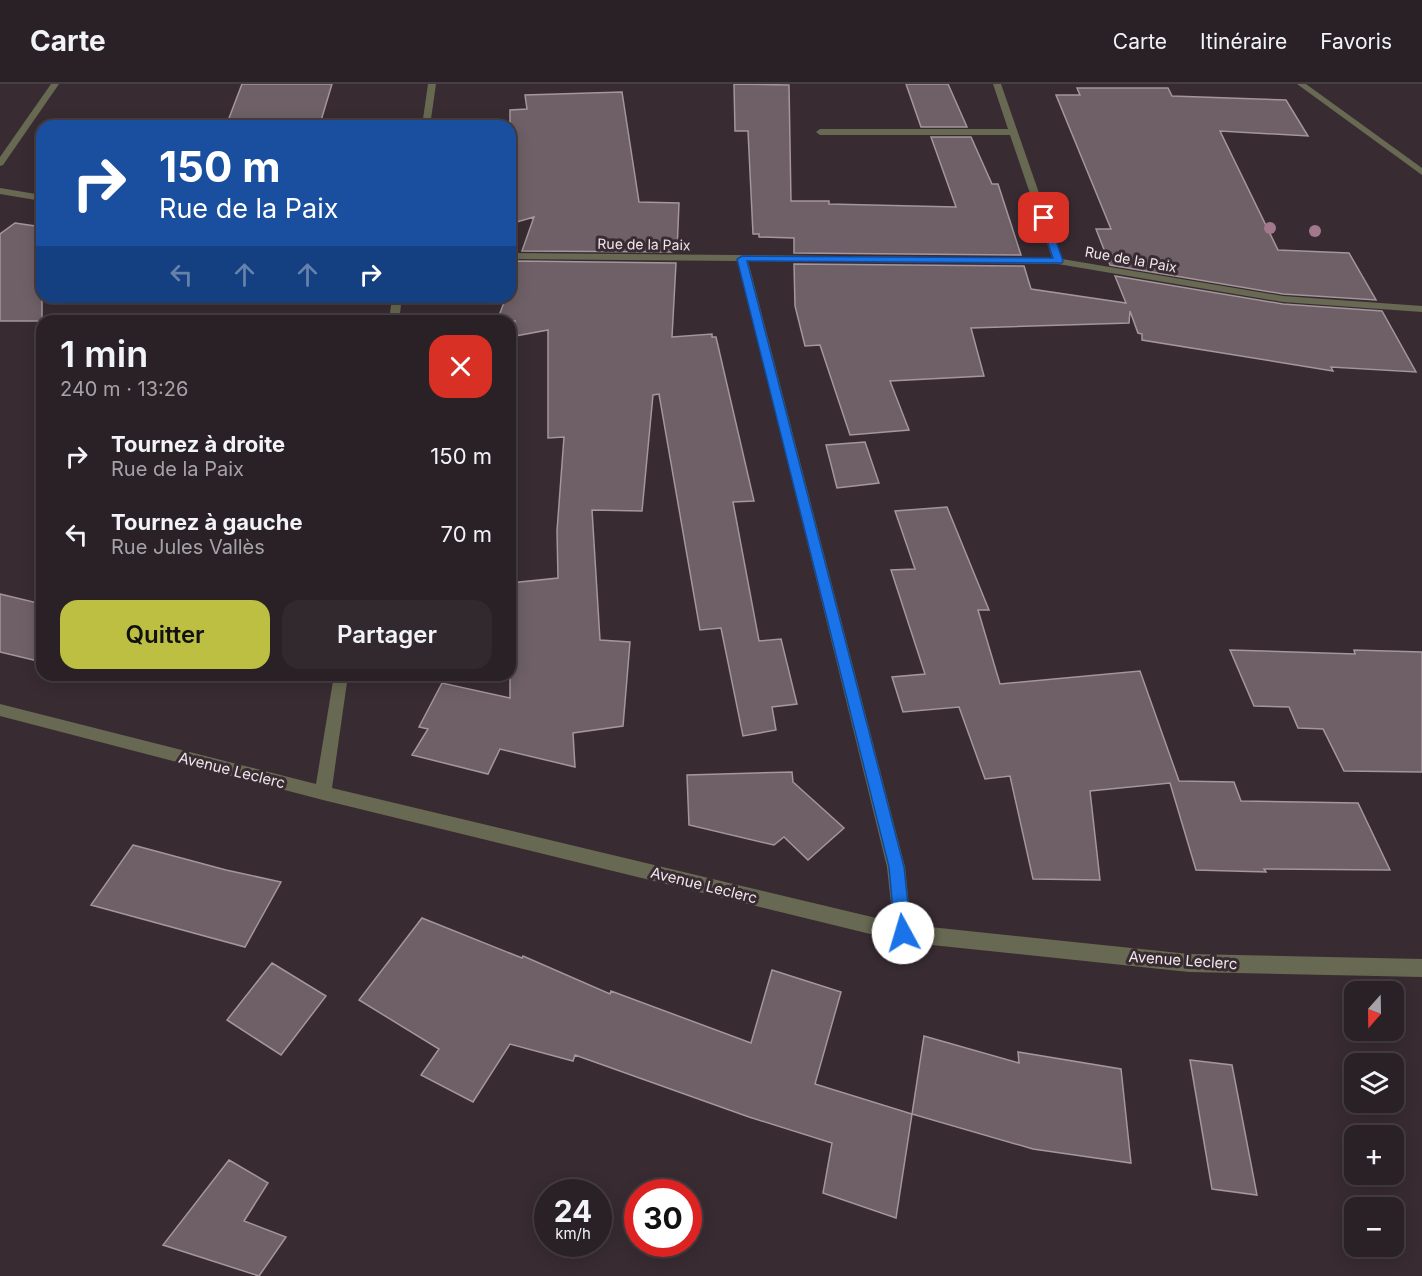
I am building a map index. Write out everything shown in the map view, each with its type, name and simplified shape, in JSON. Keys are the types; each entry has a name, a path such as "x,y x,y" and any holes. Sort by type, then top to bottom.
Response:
{"street":[{"path":"0,163 55,84"},
{"path":"427,120 432,84"},
{"path":"997,84 1058,261"},
{"path":"1301,84 1422,172"},
{"path":"820,132 1014,132"},
{"path":"0,191 36,197"},
{"name":"Rue de la Paix","path":"516,256 1058,261 1283,299 1422,309"},
{"path":"742,259 896,867 903,933"},
{"path":"323,793 340,681"},
{"name":"Avenue Leclerc","path":"0,711 323,793 903,933 1189,963 1422,968"}],"building":[{"path":"242,84 332,84 321,120 228,120"},
{"path":"734,84 789,85 791,201 956,207 931,137 971,137 992,184 998,184 1021,255 794,253 794,238 759,237 759,234 753,234 748,131 735,131"},
{"path":"906,84 948,84 967,127 921,127"},
{"path":"1077,88 1168,88 1172,96 1286,100 1308,136 1220,131 1278,250 1349,253 1376,300 1283,294 1110,265 1096,229 1111,229 1056,95 1080,95"},
{"path":"622,92 639,202 679,203 677,252 522,251 534,217 516,222 516,120 510,120 510,110 527,109 525,95"},
{"path":"15,223 36,226 36,303 42,303 42,315 36,315 36,321 0,321 0,234"},
{"path":"518,261 676,263 672,337 712,334 712,337 716,337 754,501 733,502 759,641 781,639 797,704 772,707 776,730 743,736 721,628 700,630 659,394 653,395 642,511 592,510 600,640 630,642 623,726 573,733 575,767 500,749 488,774 412,755 428,729 419,727 442,683 510,698 510,681 516,681 516,582 558,578 557,531 564,437 548,438 548,330 516,336 516,315 499,315 504,303 516,303"},
{"path":"794,264 1024,266 1031,289 1126,303 1115,276 1283,304 1382,311 1416,372 1331,367 1333,371 1142,340 1142,334 1138,333 1130,311 1129,323 971,328 984,376 890,381 909,430 850,435 820,345 805,346 795,306"},
{"path":"865,442 879,483 837,488 826,445"},
{"path":"947,507 989,610 978,610 1000,684 1140,671 1179,781 1234,782 1241,801 1358,803 1390,870 1264,869 1266,872 1196,870 1170,783 1090,791 1100,880 1033,879 1010,776 985,779 959,707 903,712 892,677 925,674 891,570 915,569 895,511"},
{"path":"0,594 36,603 36,661 0,652"},
{"path":"1230,650 1355,654 1354,650 1422,652 1422,772 1344,771 1323,729 1298,728 1289,707 1254,706"},
{"path":"792,772 793,782 844,828 808,860 784,837 774,845 689,825 687,775"},
{"path":"133,845 281,882 245,947 91,905"},
{"path":"422,918 522,958 523,956 610,994 611,991 751,1043 772,970 841,992 815,1084 912,1114 896,1218 823,1193 832,1143 749,1117 575,1055 573,1061 510,1044 473,1102 421,1075 439,1049 359,1000"},
{"path":"272,963 326,996 281,1055 227,1020"},
{"path":"924,1036 1019,1063 1018,1052 1121,1069 1131,1163 1033,1149 912,1114"},
{"path":"1190,1060 1232,1065 1257,1195 1212,1189"},
{"path":"229,1160 268,1183 244,1221 286,1237 259,1276 163,1245"}],"route":[{"path":"903,933 896,867 742,259 1058,261 1044,218"}]}
